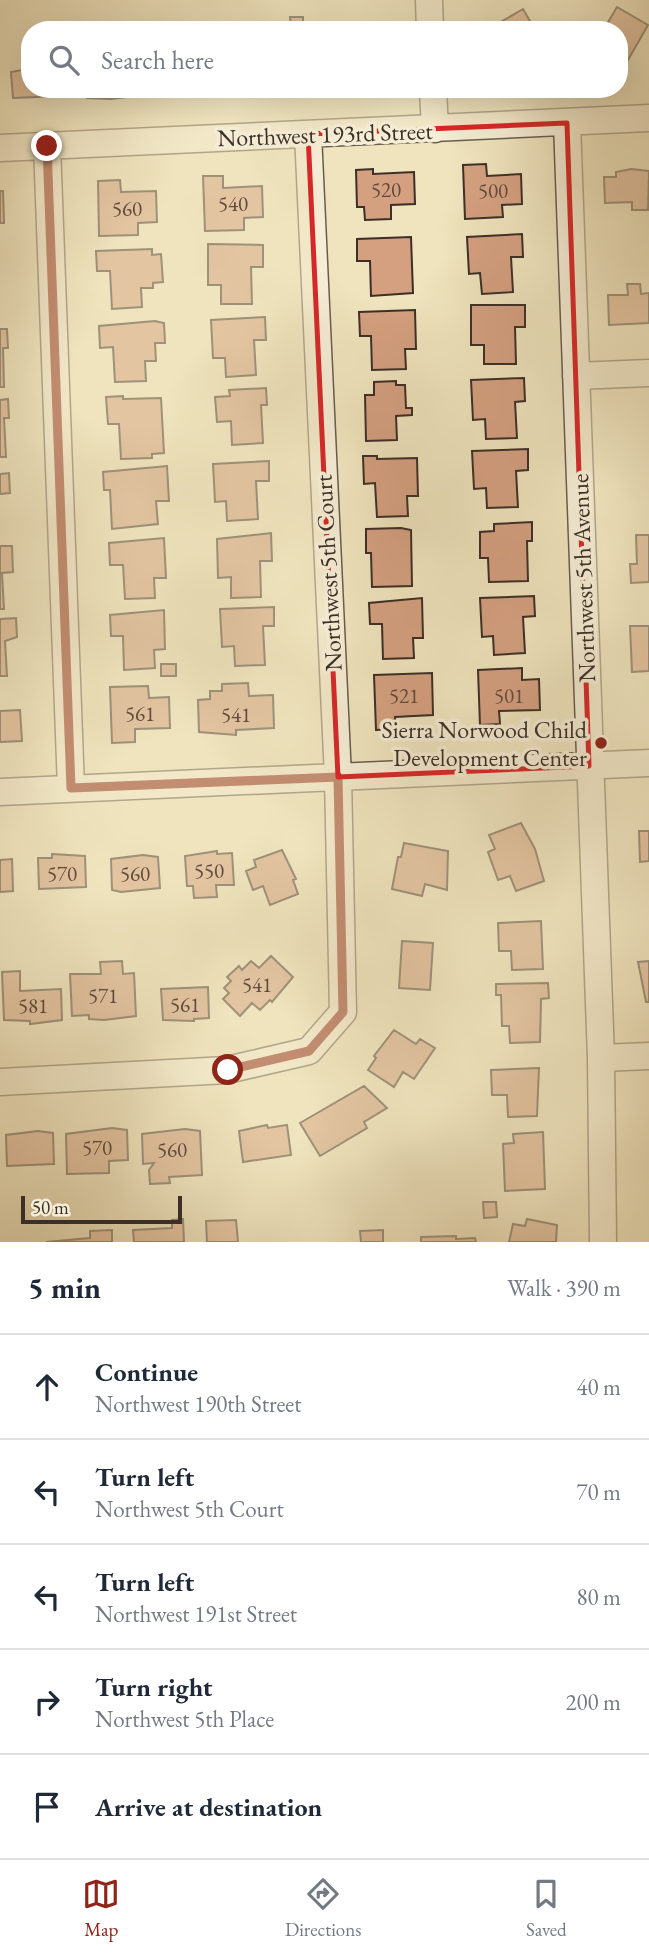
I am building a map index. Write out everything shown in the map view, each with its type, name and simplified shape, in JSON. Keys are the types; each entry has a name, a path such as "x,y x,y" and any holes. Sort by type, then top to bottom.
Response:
{"street":[{"path":"429,0 430,21"},
{"path":"433,98 435,129"},
{"name":"Northwest 193rd Street","path":"0,148 649,118"},
{"name":"Northwest 5th Avenue","path":"567,123 601,1058 603,1242"},
{"name":"Northwest 5th Court","path":"0,1082 228,1070 309,1051 343,1012 338,777 308,134"},
{"path":"47,146 71,788"},
{"path":"576,376 649,373"},
{"path":"0,792 649,763"},
{"path":"601,1058 649,1056"}],"highlighted area":[{"path":"567,123 589,766 338,777 308,134"}],"building":[{"path":"617,7 648,25 628,60 628,21 609,21"},
{"path":"523,9 530,21 502,21"},
{"path":"290,17 303,17 303,21 290,21"},
{"path":"21,70 21,98 13,98 11,72"},
{"path":"486,164 487,176 521,174 522,204 502,205 503,217 465,219 463,165"},
{"path":"373,169 373,174 414,172 415,204 391,205 391,219 365,220 364,207 357,207 356,170"},
{"path":"631,169 649,171 648,210 632,210 632,202 605,203 604,177 616,177 616,172"},
{"path":"203,176 223,176 223,188 262,186 263,217 244,218 244,230 205,231"},
{"path":"120,180 121,192 156,191 157,222 138,223 138,235 99,236 98,181"},
{"path":"0,191 3,191 4,223 0,223"},
{"path":"522,234 523,257 511,257 513,292 482,294 480,273 469,274 467,237"},
{"path":"411,237 413,293 371,296 370,261 357,261 357,239"},
{"path":"208,244 263,245 263,267 251,267 252,304 221,304 221,285 208,285"},
{"path":"152,249 152,255 161,254 163,282 153,283 153,288 141,288 142,307 112,309 110,271 97,271 96,251"},
{"path":"627,284 640,284 641,294 649,293 649,323 609,325 608,295 628,295"},
{"path":"471,305 525,305 525,327 515,327 516,364 484,364 484,345 471,345"},
{"path":"415,310 416,349 405,349 406,369 372,370 371,336 360,336 359,312"},
{"path":"265,317 266,340 254,340 256,375 226,377 225,358 213,358 211,320"},
{"path":"155,321 164,323 165,343 155,343 156,361 145,361 146,381 115,382 113,347 100,348 99,326"},
{"path":"0,329 7,329 8,348 3,348 4,387 0,387"},
{"path":"524,378 525,401 515,402 517,438 486,439 485,419 473,420 471,380"},
{"path":"396,381 396,385 405,385 406,408 412,408 412,415 396,416 397,440 366,441 365,395 374,395 374,382"},
{"path":"266,388 267,405 261,405 263,443 232,445 231,421 217,422 215,397 230,396 229,390"},
{"path":"123,396 123,399 161,398 164,453 152,454 152,458 121,459 119,424 108,424 106,397"},
{"path":"8,399 9,418 4,418 6,457 0,457 0,400"},
{"path":"528,449 528,470 516,471 518,507 487,508 486,488 474,489 472,451"},
{"path":"363,456 377,456 377,459 417,458 418,496 407,496 408,516 377,517 375,483 364,484"},
{"path":"269,461 269,481 256,481 258,519 227,521 226,501 215,502 213,464"},
{"path":"167,466 169,501 156,501 158,524 112,529 110,490 104,490 103,472"},
{"path":"9,473 10,493 0,494 0,474"},
{"path":"532,522 532,541 527,541 528,581 489,582 488,558 480,558 480,532 494,531 494,524"},
{"path":"366,529 411,530 412,586 372,587 371,553 366,553"},
{"path":"271,533 272,561 260,561 261,597 231,598 231,577 218,578 217,539"},
{"path":"636,535 649,535 649,582 631,583 630,564 637,564"},
{"path":"164,538 166,578 154,578 155,598 125,599 123,565 110,565 109,543"},
{"path":"0,546 12,546 13,572 2,573 4,609 0,609"},
{"path":"534,596 535,616 523,617 525,653 494,655 493,636 482,637 480,598"},
{"path":"422,598 423,638 413,638 414,658 383,659 382,624 370,624 369,603"},
{"path":"274,607 274,626 263,626 265,665 235,666 234,646 222,647 220,609"},
{"path":"164,610 165,649 154,650 155,668 124,670 123,636 111,636 110,615"},
{"path":"16,618 17,637 5,641 7,676 0,676 0,619"},
{"path":"630,626 649,626 649,671 632,672"},
{"path":"161,664 176,664 176,676 161,676"},
{"path":"522,668 522,680 539,679 540,710 499,711 500,724 480,725 478,670"},
{"path":"432,673 433,715 395,717 396,729 376,730 374,675"},
{"path":"248,683 249,696 273,695 274,728 236,730 236,735 199,732 198,700 210,699 210,691 222,691 222,684"},
{"path":"148,686 149,698 169,697 170,728 135,729 135,742 112,743 110,687"},
{"path":"20,710 22,741 0,742 0,711"},
{"path":"521,823 535,849 544,881 516,891 510,876 498,880 488,852 495,849 489,835"},
{"path":"639,831 649,831 649,861 640,862"},
{"path":"404,843 448,851 447,890 425,884 422,896 392,889 398,857 401,857"},
{"path":"282,850 296,879 293,880 298,894 270,905 263,886 253,890 246,871 256,867 254,860"},
{"path":"217,851 217,854 232,853 234,885 216,885 217,897 194,898 193,886 187,886 185,856"},
{"path":"52,854 85,856 86,887 39,889 38,858 52,858"},
{"path":"143,855 158,857 160,888 121,892 112,890 111,859"},
{"path":"12,859 13,891 0,892 0,860"},
{"path":"541,921 543,969 512,970 511,951 499,951 498,923"},
{"path":"402,941 433,943 430,990 399,988"},
{"path":"271,956 293,977 272,1002 270,1000 260,1010 252,1003 240,1016 223,999 229,993 224,988 231,981 227,977 239,966 242,970 251,961 259,968"},
{"path":"122,961 123,974 134,973 136,1016 104,1020 89,1019 89,1015 72,1016 70,974 101,974 100,962"},
{"path":"649,961 649,1002 646,1002 638,962"},
{"path":"20,971 20,991 61,989 62,1020 30,1024 30,1021 4,1020 2,972"},
{"path":"548,983 549,998 541,999 540,1042 510,1043 509,1026 502,1026 501,995 496,995 496,984"},
{"path":"208,987 209,1018 194,1021 163,1020 161,989"},
{"path":"394,1030 416,1044 420,1039 435,1048 414,1079 403,1072 394,1087 368,1070 376,1058 374,1056"},
{"path":"539,1068 537,1116 508,1117 507,1095 492,1095 491,1070"},
{"path":"364,1086 387,1108 364,1122 367,1128 320,1156 300,1123"},
{"path":"267,1125 268,1128 287,1125 291,1155 243,1162 239,1131"},
{"path":"112,1128 127,1130 128,1160 109,1161 109,1173 67,1174 66,1134"},
{"path":"185,1129 200,1131 202,1175 169,1177 170,1183 150,1184 149,1170 154,1163 143,1164 142,1134"},
{"path":"38,1131 53,1133 54,1164 7,1166 6,1135"},
{"path":"543,1132 545,1189 505,1191 503,1144 514,1143 513,1134"},
{"path":"483,1202 496,1202 497,1217 484,1218"},
{"path":"183,1219 184,1242 134,1242 133,1230 172,1228 172,1220"},
{"path":"527,1219 557,1225 556,1242 509,1242 513,1224 525,1226"},
{"path":"236,1220 238,1242 207,1242 206,1221"},
{"path":"112,1230 112,1242 46,1242 90,1238 90,1231"},
{"path":"383,1230 383,1242 361,1242 360,1231"},
{"path":"456,1236 456,1239 475,1238 476,1242 421,1242 421,1237"}],"place":[{"name":"Sierra Norwood Child Development Center","path":"601,743"}],"route":[{"path":"47,146 71,788 338,777 343,1012 309,1051 228,1070"}]}
